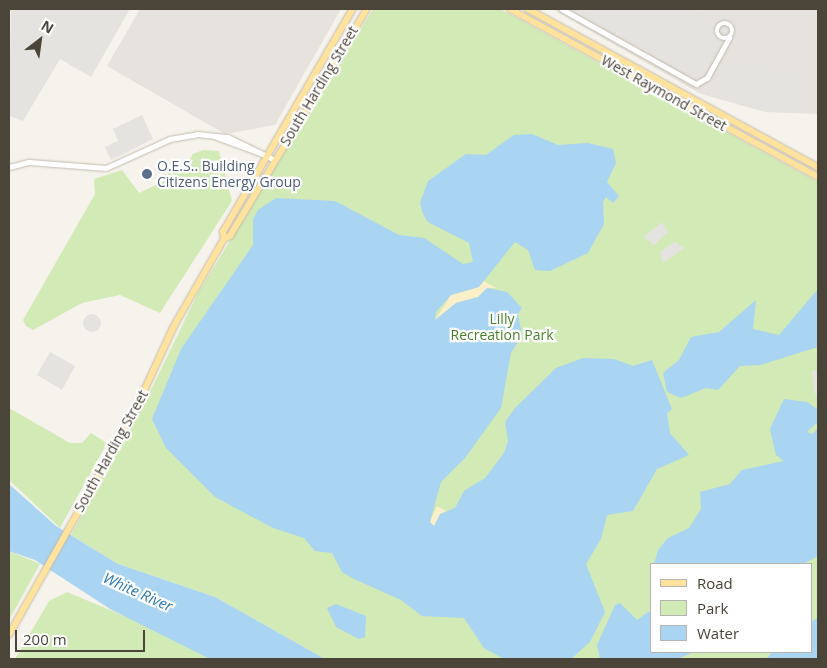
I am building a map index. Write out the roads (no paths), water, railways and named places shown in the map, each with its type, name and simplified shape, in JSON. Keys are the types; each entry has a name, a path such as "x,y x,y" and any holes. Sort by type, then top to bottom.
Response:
{"main road":[{"name":"South Harding Street","path":"224,239 223,232 353,9"},
{"name":"South Harding Street","path":"9,634 96,479 224,239 230,236 367,9"},
{"name":"West Raymond Street","path":"510,9 818,178"},
{"name":"West Raymond Street","path":"528,9 818,168"},
{"path":"336,39 344,45"},
{"path":"674,99 678,91"}],"street":[{"path":"562,9 693,83 705,81 723,49 729,38 733,29 724,23 717,30 723,39 723,49"},
{"path":"723,39 729,38"},
{"path":"9,167 29,162 106,168 176,137 214,136 275,160"}],"water":[{"path":"532,134 558,145 588,143 613,149 616,163 607,182 619,196 613,203 606,197 603,202 604,224 588,253 550,271 535,270 528,250 515,242 479,287 451,295 436,312 435,320 456,303 478,297 487,288 507,292 522,308 518,314 522,335 511,353 501,408 465,458 441,482 430,522 434,526 440,514 455,508 464,491 485,478 504,453 508,441 505,422 515,408 556,368 583,358 614,359 633,366 652,360 672,409 667,413 670,433 689,455 657,469 633,511 607,515 601,539 586,564 605,612 590,642 571,659 504,659 484,648 464,618 422,616 401,600 354,579 342,572 332,553 315,551 304,538 273,528 215,497 166,448 152,419 181,349 253,245 253,219 258,210 276,198 335,201 399,235 424,238 463,264 473,262 469,243 428,222 423,214 420,203 428,181 466,154 486,155 514,135"},
{"path":"818,289 818,347 760,365 740,366 718,390 706,388 681,398 667,392 663,373 679,360 691,337 719,332 756,300 753,329 779,335"},
{"path":"784,399 807,402 817,409 818,422 807,432 812,434 818,428 818,556 805,563 654,563 658,550 668,538 689,528 701,509 700,492 730,484 742,470 784,461 776,455 770,429"},
{"name":"White River","path":"9,484 56,526 118,564 215,597 325,659 210,659 110,609 35,560 9,551"},
{"path":"620,603 637,620 650,611 650,653 692,653 677,659 600,659 597,645 615,605"},
{"path":"336,604 366,616 365,637 359,639 336,627 327,608"},
{"path":"818,617 818,659 766,659 771,653 812,653 812,621"}],"place":[{"name":"O.E.S.. Building Citizens Energy Group","path":"147,174"}],"park label":[{"name":"Lilly Recreation Park","path":"502,328"}]}
